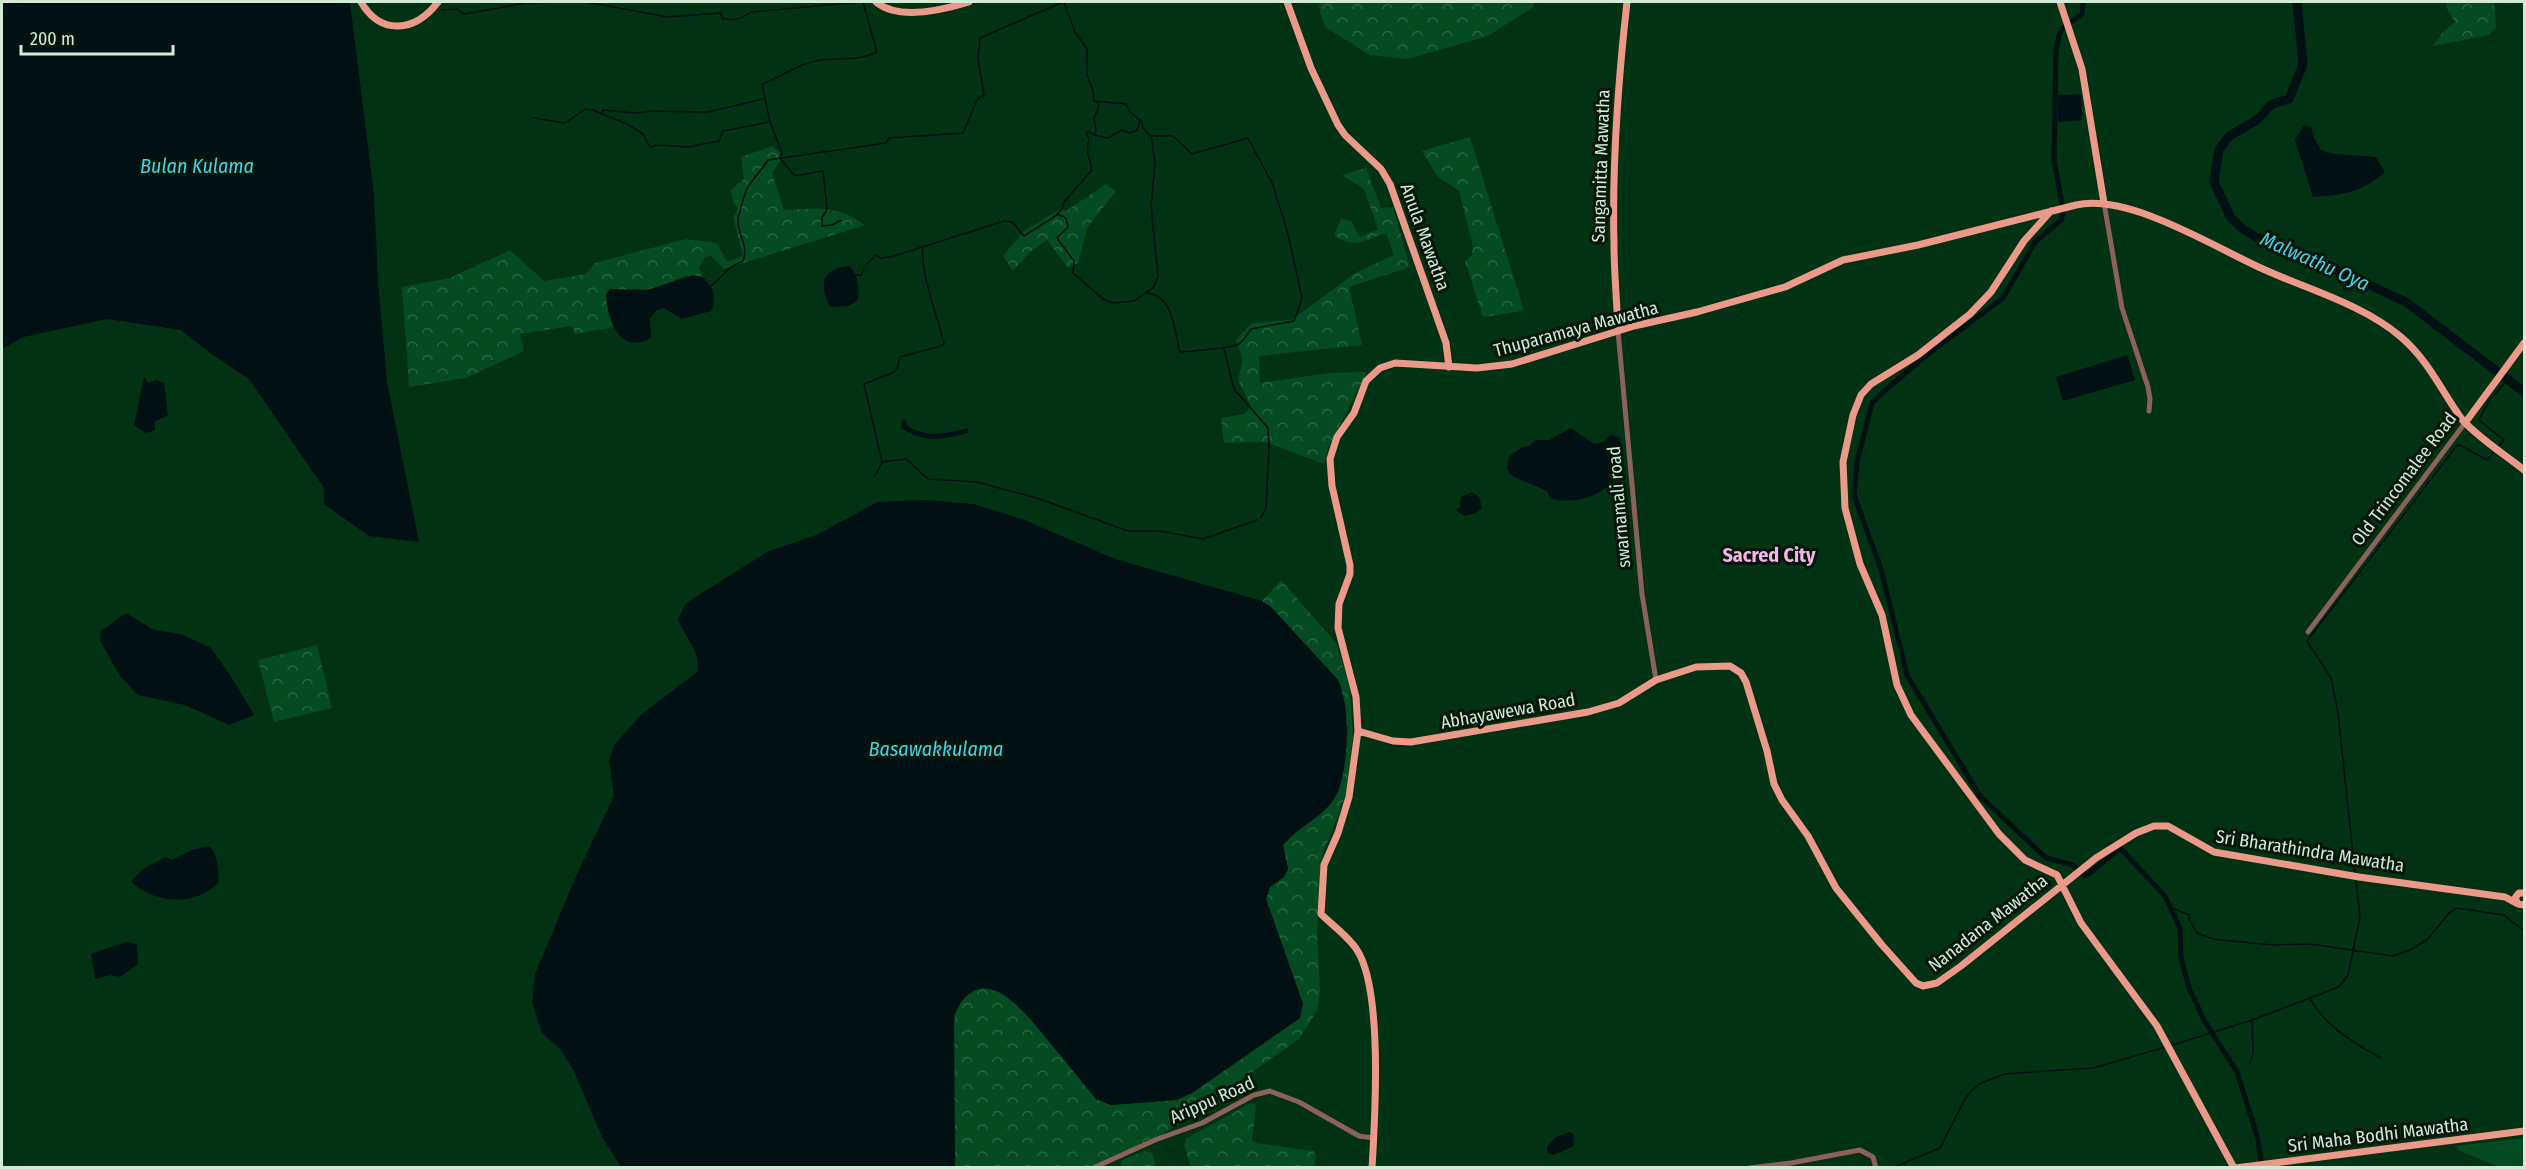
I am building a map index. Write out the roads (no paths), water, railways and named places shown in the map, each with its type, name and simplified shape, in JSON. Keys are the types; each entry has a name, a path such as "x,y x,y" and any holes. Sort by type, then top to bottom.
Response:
{"main road":[{"path":"361,2 381,21 398,27 415,23 438,2"},
{"path":"876,2 885,8 906,11 935,9 969,2"},
{"name":"Anula Mawatha","path":"1287,2 1309,62 1338,125 1345,135 1379,167 1390,184 1446,343 1449,367"},
{"name":"Sangamitta Mawatha","path":"1618,331 1614,183 1617,98 1627,2"},
{"path":"2060,2 2070,27 2086,90 2104,203 2191,232 2263,269 2354,308 2382,323 2421,356 2465,423 2524,470"},
{"name":"Thuparamaya Mawatha","path":"1372,1167 1374,1034 1373,1005 1369,984 1356,948 1321,914 1324,866 1338,833 1349,796 1358,731 1356,697 1338,628 1339,604 1350,565 1330,477 1331,454 1337,437 1354,413 1366,381 1376,371 1395,363 1477,368 1503,366 1618,331 1785,287 1843,260 1918,245 2092,201 2104,203"},
{"path":"2054,210 2033,230 1991,292 1970,314 1918,355 1871,384 1861,394 1853,415 1845,451 1843,497 1856,553 1882,615 1897,685 1911,715 1999,834 2025,860 2054,872 2065,883 2081,923 2142,1004 2166,1041 2234,1167"},
{"path":"2024,218 2031,222 2033,230"},
{"name":"Old Trincomalee Road","path":"2465,423 2523,345"},
{"name":"Nanadana Mawatha","path":"1656,680 1686,669 1706,666 1730,666 1741,673 1764,739 1774,784 1782,800 1808,836 1836,888 1882,945 1920,985 1931,986 1944,978 2065,883"},
{"name":"Abhayawewa Road","path":"1358,731 1399,742 1433,739 1600,710 1627,699 1656,680"},
{"name":"Sri Bharathindra Mawatha","path":"2065,883 2136,832 2160,825 2168,826 2214,852 2350,876 2505,897 2522,905"},
{"path":"2522,905 2523,893"},
{"name":"Sri Bharathindra Mawatha","path":"2505,897 2523,893"},
{"name":"Sri Maha Bodhi Mawatha","path":"2234,1167 2524,1131"}],"street":[{"path":"2104,203 2122,308 2148,387 2151,399 2149,411"},
{"name":"swarnamali road","path":"1618,331 1642,594 1656,680"},
{"name":"Old Trincomalee Road","path":"2308,632 2465,423"},
{"name":"Arippu Road","path":"1094,1167 1155,1140 1202,1123 1254,1095 1270,1091 1299,1102 1359,1136 1374,1138"},
{"path":"1749,1167 1791,1163 1860,1150 1873,1157 1876,1167"}],"water":[{"name":"Bulan Kulama","path":"2,2 350,2 374,194 378,282 387,382 419,542 369,536 324,504 324,488 249,379 181,330 107,319 23,337 2,349"},
{"path":"2081,94 2082,120 2058,122 2058,95"},
{"path":"2304,125 2311,127 2321,150 2376,157 2385,172 2351,192 2313,197 2295,140"},
{"path":"849,266 858,282 858,300 849,306 830,307 824,291 825,279 833,270"},
{"path":"694,275 703,277 712,289 714,301 711,311 682,319 664,308 657,310 650,318 651,338 640,343 631,342 617,332 607,303 606,294 610,289 647,290"},
{"path":"2127,355 2135,380 2063,401 2056,377"},
{"path":"144,377 149,383 157,380 164,383 168,416 155,421 155,430 146,433 134,425"},
{"path":"1571,428 1594,444 1606,441 1610,434 1619,437 1623,465 1620,473 1607,487 1589,497 1569,501 1559,500 1550,498 1547,491 1510,475 1507,468 1509,456 1523,447 1530,446 1535,440 1549,440"},
{"path":"1472,492 1479,497 1482,508 1476,513 1464,516 1456,510 1460,507 1461,497"},
{"name":"Basawakkulama","path":"927,500 973,504 1022,519 1115,559 1262,601 1272,608 1338,680 1345,707 1347,742 1338,791 1327,808 1283,845 1288,869 1284,877 1270,887 1266,899 1303,1004 1300,1018 1192,1093 1176,1100 1111,1105 1096,1099 1018,1006 991,989 978,989 965,997 954,1015 955,1167 621,1167 602,1137 573,1069 560,1049 542,1033 532,1002 535,974 577,874 614,796 609,760 615,744 642,714 697,672 695,651 678,619 686,603 767,552 816,535 878,502"},
{"path":"126,613 152,629 183,635 211,648 254,715 229,725 185,705 138,695 120,676 101,642 100,632"},
{"path":"210,846 216,858 219,882 199,896 175,900 164,898 152,895 131,882 144,868 166,857 171,860 192,850"},
{"path":"127,942 137,944 138,964 120,977 110,975 95,979 91,954"},
{"path":"1570,1132 1573,1134 1574,1146 1553,1155 1547,1152 1547,1147 1556,1137"}],"waterway":[{"path":"442,10 457,9 464,14 527,3 555,2"},
{"path":"586,2 668,17 721,13 722,18 730,20 751,12 862,2"},
{"path":"841,220 832,225 822,226 822,217 827,210 823,171 794,175 780,158 782,153 770,122 762,84 814,61 857,58 877,52 863,2"},
{"path":"711,286 728,269 743,261 745,250 738,219 750,183 768,160 886,143 889,138 963,133 978,98 984,95 978,59 980,38 1063,2"},
{"path":"1064,2 1075,32 1087,49 1087,75 1094,101 1126,104 1151,136 1173,136 1192,154 1248,138 1272,183 1287,230 1302,298 1294,321 1251,329 1239,344 1180,352 1168,307 1156,295 1147,293"},
{"path":"2083,2 2082,14 2061,30 2056,51 2054,160 2062,204 2061,220 2035,242 2003,298 1928,354 1872,403 1857,462 1854,495 1881,569 1907,675 1980,796 2046,858 2073,865 2086,876 2120,848 2165,896 2180,928 2181,958 2189,988 2204,1020 2237,1072 2258,1139 2262,1166"},
{"name":"Malwathu Oya","path":"2297,2 2303,64 2289,99 2272,104 2257,120 2229,136 2219,150 2214,182 2231,218 2243,229 2269,245 2326,265 2406,302 2524,392"},
{"path":"601,114 603,110 634,113 708,112 763,99"},
{"path":"1094,135 1096,131 1094,118 1099,106 1097,102"},
{"path":"533,118 565,123 585,109 593,110 627,124 643,134 650,147 659,145 688,147 719,141 723,131 769,122"},
{"path":"1140,121 1137,130 1130,133 1122,130 1108,138 1088,131 1086,134 1089,138 1087,150 1092,170 1063,203 1063,208 1057,214 1066,218 1068,227 1057,238 1074,261 1073,273 1103,299 1113,303 1134,301 1154,287 1158,276 1151,207 1155,162 1151,137"},
{"path":"867,264 876,255 880,258 891,257 1004,221 1012,222 1024,236 1057,215"},
{"path":"875,476 882,462 864,384 894,372 900,357 941,346 944,343 926,280 923,246"},
{"path":"856,275 861,275 864,269"},
{"path":"1224,349 1234,389 1268,428 1266,508 1261,518"},
{"path":"2498,447 2504,440 2479,420 2489,401 2507,380"},
{"path":"904,422 904,427 927,436 966,431"},
{"path":"2355,873 2338,713 2331,678 2307,641 2458,444 2487,460 2495,451"},
{"path":"882,462 906,459 928,479 977,482 1037,498 1128,531 1160,531 1203,539 1257,520"},
{"path":"2170,1046 2252,1020 2339,987 2348,975 2360,917 2356,881"},
{"path":"2170,907 2189,915 2197,933 2213,939 2272,945 2310,944 2393,956 2412,949 2428,939 2449,913 2457,908 2504,915 2524,931"},
{"path":"2310,999 2332,1026 2380,1058"},
{"path":"2250,1064 2253,1052 2252,1020"},
{"path":"1892,1168 1940,1148 1966,1097 1979,1084 2004,1074 2093,1068 2166,1047"}],"district":[{"name":"Sacred City","path":"1769,555"}]}
